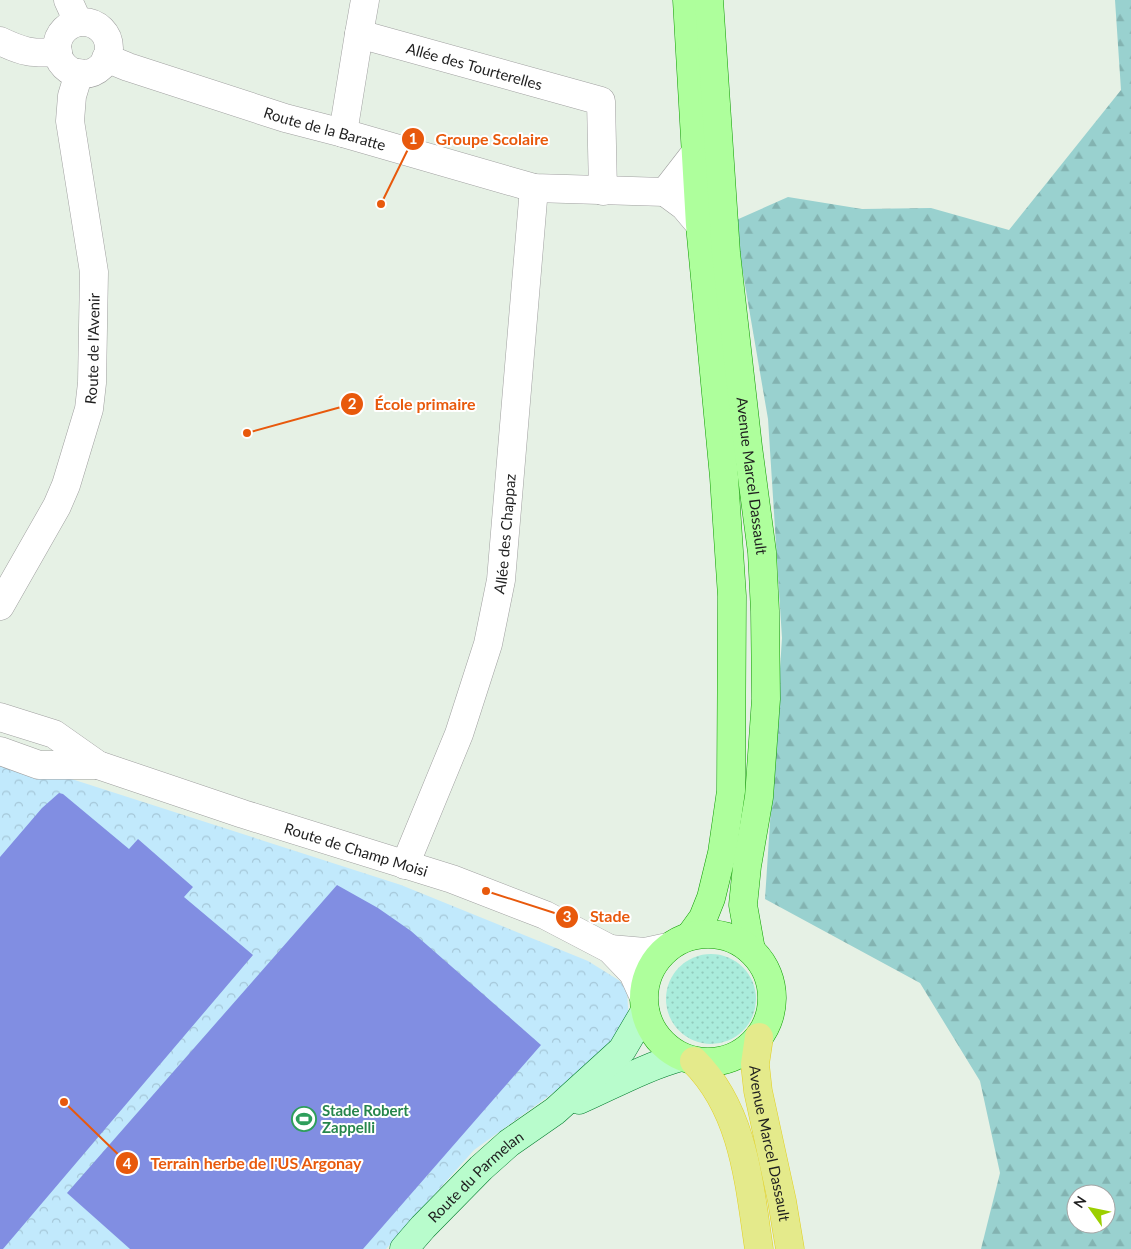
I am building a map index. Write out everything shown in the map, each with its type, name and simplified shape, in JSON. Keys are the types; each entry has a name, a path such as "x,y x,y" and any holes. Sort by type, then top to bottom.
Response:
{"highway":[{"name":"Avenue Marcel Dassault","path":"759,1037 756,1064 758,1091 782,1201 790,1249"},
{"name":"Avenue Marcel Dassault","path":"687,1059 715,1085 724,1101 740,1142 751,1193 759,1249"}],"main road":[{"name":"Avenue Marcel Dassault","path":"679,942 703,918 711,898 722,852 730,791 732,596 724,478 700,225 687,0"},
{"name":"Avenue Marcel Dassault","path":"708,0 726,253 762,552 765,611 766,699 759,797 742,906 750,950"},
{"path":"711,934 732,938 750,950 761,961 768,976 772,992 769,1017 759,1037 751,1046 730,1059 718,1062 687,1059 668,1049 649,1026 644,1003 646,980 652,965 679,942 711,934"}],"street":[{"path":"343,133 365,0"},
{"path":"73,11 104,32 108,42 108,52 105,61 89,73 79,73 70,70 62,62 58,52 58,42 62,32 69,26 73,11"},
{"name":"Allée des Tourterelles","path":"359,34 601,101 604,191"},
{"path":"0,40 24,52 40,54 58,52"},
{"name":"Route de la Baratte","path":"106,58 128,67 285,118 534,188 665,192"},
{"name":"Route de l'Avenir","path":"0,606 57,506 66,485 89,409 92,383 94,272 70,121 72,96 79,73"},
{"path":"696,152 665,192 684,206 700,225"},
{"name":"Allée des Chappaz","path":"405,865 415,837 460,734 488,644 501,580 534,188"},
{"name":"Route de Champ Moisi","path":"0,717 54,734 98,765 243,814 452,879 545,915 610,949 633,973 644,1003"},
{"name":"Route de Champ Moisi","path":"0,751 39,765 98,765"},
{"name":"Route de Champ Moisi","path":"610,949 645,952 679,942"},
{"name":"Route du Parmelan","path":"404,1249 481,1168 510,1143 554,1111 622,1050 644,1003"},
{"name":"Route du Parmelan","path":"554,1111 624,1080 638,1071 687,1059"}],"shaded area":[{"path":"59,793 63,794 129,849 138,839 193,887 184,897 253,955 3,1249 0,1249 0,857 42,808"},
{"name":"Stade Robert Zappelli","path":"337,885 378,908 411,931 541,1045 363,1249 130,1249 67,1193"},
{"path":"711,954 728,957 743,967 753,982 756,999 753,1016 743,1031 728,1041 711,1044 694,1041 679,1031 669,1016 666,999 669,982 679,967 694,957"}],"green space":[{"path":"1115,0 1131,0 1131,1249 981,1249 1000,1173 980,1081 920,983 765,899 782,638 768,419 734,221 788,197 862,209 931,208 1009,230 1121,90"},
{"path":"0,756 401,885 588,961 620,981 627,992 628,1016 618,1041 568,1082 474,1150 386,1249 0,1249"}],"place":[{"name":"Groupe Scolaire","path":"381,204"},
{"name":"École primaire","path":"247,433"},
{"name":"Stade","path":"486,891"},
{"name":"Terrain herbe de l'US Argonay","path":"64,1102"},
{"name":"Stade Robert Zappelli","path":"304,1119"}]}
